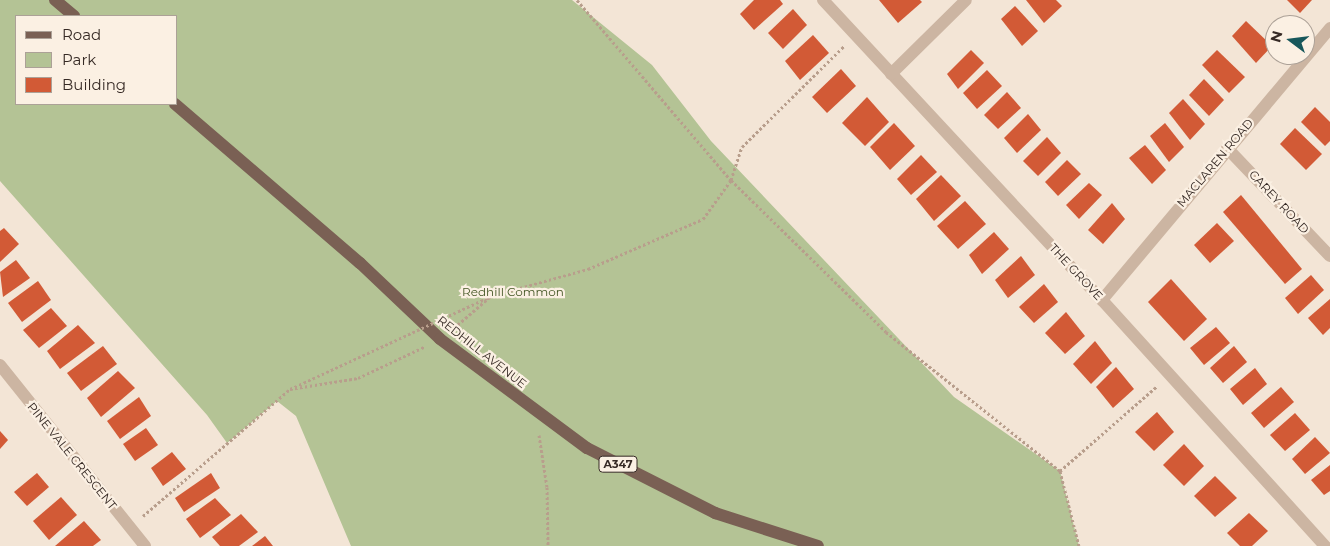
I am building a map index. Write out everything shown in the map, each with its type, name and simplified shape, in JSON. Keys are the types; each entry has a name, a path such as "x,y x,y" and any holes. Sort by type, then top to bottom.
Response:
{"main road":[{"path":"55,0 73,15"},
{"name":"REDHILL AVENUE","path":"176,105 360,262 440,339 587,448 715,514 818,546"}],"street":[{"name":"THE GROVE","path":"823,0 1102,300 1325,546"},
{"path":"890,74 966,0"},
{"name":"MACLAREN ROAD","path":"1102,300 1330,28"},
{"name":"CAREY ROAD","path":"1228,148 1330,256"},
{"name":"PINE VALE CRESCENT","path":"0,365 145,546"}],"path":[{"path":"577,0 731,180 886,332 1060,471 1079,546"},
{"path":"130,527 290,389 491,296 588,269 703,219 731,180 742,147 855,35"},
{"path":"290,389 358,378 440,339 491,296"},
{"path":"1060,471 1169,375"},
{"path":"534,410 547,487 548,546"}],"green space":[{"name":"Redhill Common","path":"0,0 572,0 652,65 711,141 954,397 1060,471 1079,546 351,546 296,416 277,401 227,443 207,415 0,181"}],"building":[{"path":"754,0 780,0 783,4 754,30 740,14"},
{"path":"879,0 920,0 922,2 898,23"},
{"path":"1026,0 1056,0 1062,6 1044,23"},
{"path":"1287,0 1312,0 1300,13"},
{"path":"1015,6 1038,31 1022,46 1001,19"},
{"path":"793,9 807,25 783,49 768,33"},
{"path":"1246,21 1265,39 1265,53 1256,63 1232,36"},
{"path":"813,35 829,53 800,80 785,61"},
{"path":"971,50 984,63 958,89 947,74"},
{"path":"1217,50 1245,77 1229,93 1202,65"},
{"path":"841,69 856,86 827,113 812,97"},
{"path":"987,70 1002,86 977,109 963,93"},
{"path":"1204,79 1224,100 1209,116 1189,95"},
{"path":"1007,92 1021,108 998,129 984,115"},
{"path":"867,97 889,122 865,146 842,123"},
{"path":"1183,99 1205,124 1190,140 1169,113"},
{"path":"1315,107 1330,122 1330,141 1325,146 1301,122"},
{"path":"1028,114 1041,130 1017,153 1004,138"},
{"path":"894,123 915,146 890,170 870,147"},
{"path":"1165,123 1184,147 1169,162 1150,136"},
{"path":"1295,128 1322,154 1306,170 1280,144"},
{"path":"1047,137 1061,153 1038,176 1023,161"},
{"path":"1145,145 1166,170 1152,184 1129,158"},
{"path":"921,155 937,172 911,195 897,179"},
{"path":"1067,160 1081,174 1058,196 1045,182"},
{"path":"941,175 961,196 934,221 916,199"},
{"path":"1089,183 1102,195 1079,219 1066,205"},
{"path":"1241,195 1302,269 1285,284 1223,212"},
{"path":"965,201 986,224 958,249 937,226"},
{"path":"1112,203 1125,219 1103,244 1088,230"},
{"path":"1217,223 1234,241 1210,263 1194,245"},
{"path":"4,228 19,244 0,262 0,231"},
{"path":"994,232 1009,249 982,274 969,255"},
{"path":"1021,256 1035,275 1008,298 995,280"},
{"path":"16,260 30,278 3,297 0,272"},
{"path":"1311,275 1324,290 1298,314 1285,298"},
{"path":"1171,279 1207,319 1184,341 1148,302"},
{"path":"38,281 51,300 22,322 8,303"},
{"path":"1044,284 1058,302 1034,323 1019,307"},
{"path":"1330,299 1330,328 1323,335 1308,318"},
{"path":"51,308 67,326 39,348 23,330"},
{"path":"1066,312 1085,336 1065,354 1045,333"},
{"path":"78,325 95,343 60,369 47,351"},
{"path":"1216,327 1230,343 1204,365 1190,348"},
{"path":"1095,341 1112,363 1091,384 1073,364"},
{"path":"103,346 117,364 81,391 67,373"},
{"path":"1234,346 1247,362 1223,383 1210,368"},
{"path":"1116,367 1134,389 1113,408 1096,387"},
{"path":"1255,368 1267,384 1243,405 1230,389"},
{"path":"118,371 135,388 101,417 87,398"},
{"path":"1281,387 1294,402 1264,428 1251,413"},
{"path":"139,397 151,416 120,439 107,421"},
{"path":"1157,412 1174,432 1154,451 1135,432"},
{"path":"1295,413 1310,430 1285,451 1270,435"},
{"path":"146,428 158,445 135,461 123,444"},
{"path":"0,431 8,440 0,449"},
{"path":"1315,437 1330,453 1305,474 1292,459"},
{"path":"1184,444 1204,466 1184,486 1163,465"},
{"path":"172,452 186,469 163,486 151,468"},
{"path":"1330,465 1330,491 1324,495 1311,480"},
{"path":"37,473 49,487 27,506 14,492"},
{"path":"211,473 220,488 184,512 175,498"},
{"path":"1215,476 1237,498 1215,517 1194,496"},
{"path":"61,497 77,515 49,540 33,521"},
{"path":"215,498 231,515 200,538 186,519"},
{"path":"1249,513 1268,531 1252,546 1240,546 1227,533"},
{"path":"241,514 258,532 239,546 220,546 212,537"},
{"path":"84,521 101,540 93,546 55,546"},
{"path":"265,536 273,546 252,546"}]}
